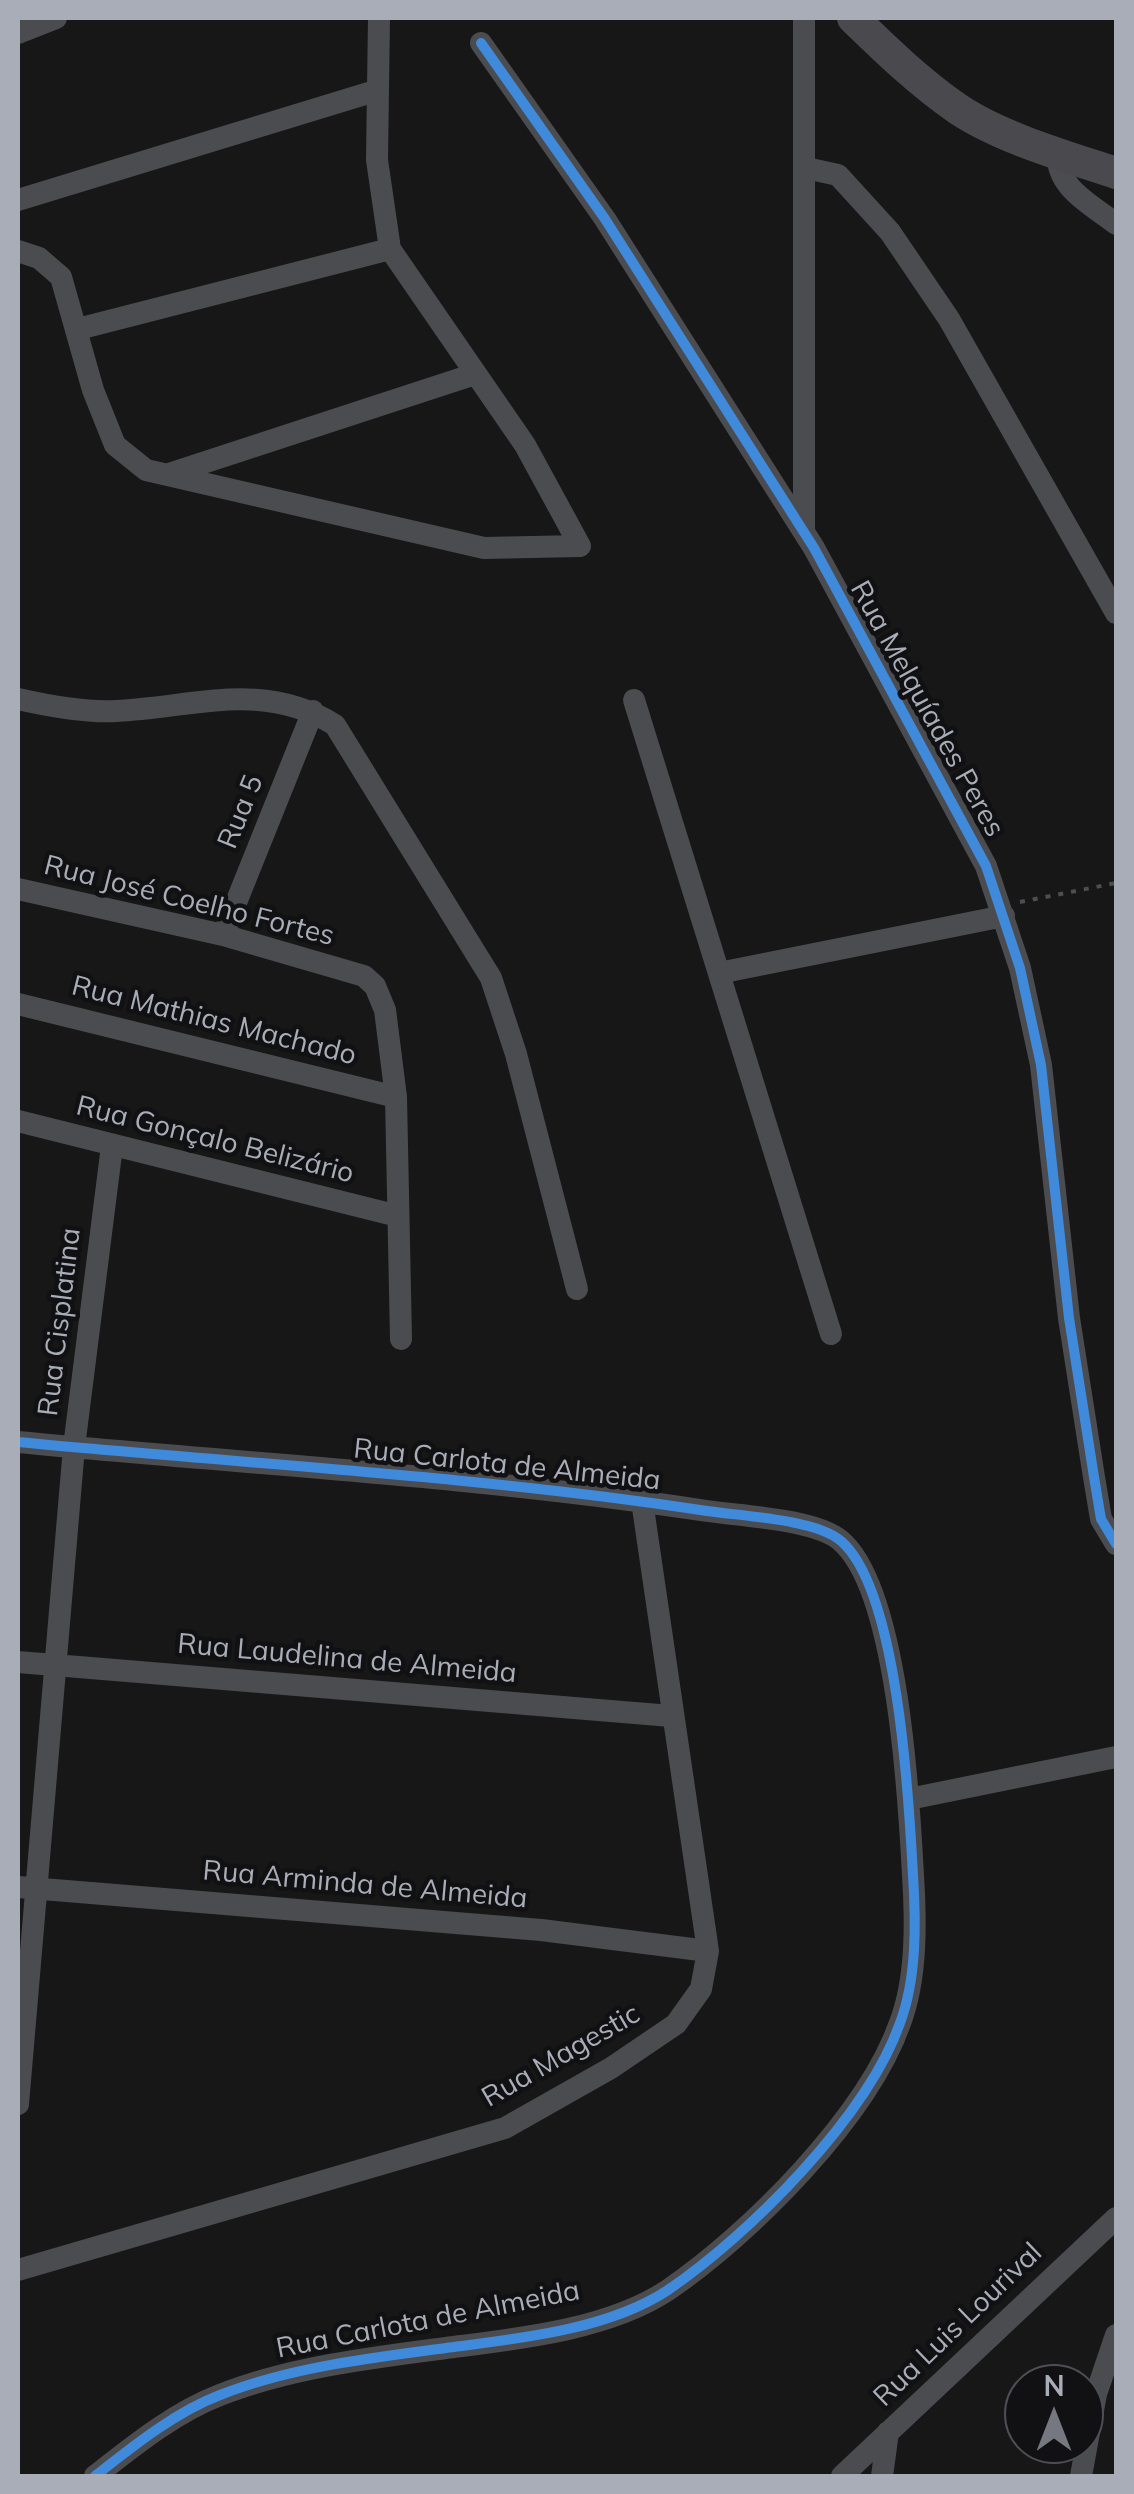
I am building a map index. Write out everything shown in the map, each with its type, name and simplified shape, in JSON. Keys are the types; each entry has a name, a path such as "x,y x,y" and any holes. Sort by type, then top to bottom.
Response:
{"street":[{"path":"18,251 54,268 78,328 93,390 116,445 133,462 166,475 484,548 580,546 525,446 390,249 379,192 379,18"},
{"path":"804,18 804,532"},
{"path":"853,18 905,69 960,110 1058,154 1116,173"},
{"path":"18,33 46,19"},
{"name":"Rua Melquíades Peres","path":"481,44 596,205 804,532 967,823 1002,910 1041,1065 1069,1318 1098,1505 1101,1519 1116,1544"},
{"path":"18,200 376,91"},
{"path":"1058,154 1057,170 1065,184 1116,224"},
{"path":"806,168 838,175 890,232 949,320 1116,613"},
{"path":"78,328 390,249"},
{"path":"166,475 475,374"},
{"path":"18,699 108,712 231,696 264,697 313,711 346,736 491,978 516,1054 577,1289"},
{"path":"634,700 831,1334"},
{"name":"Rua 5","path":"224,935 313,711"},
{"name":"Rua José Coelho Fortes","path":"18,889 224,935 364,976 375,986 384,1010 396,1097"},
{"path":"719,973 1002,910"},
{"name":"Rua Mathias Machado","path":"18,1004 396,1097"},
{"path":"396,1097 401,1339"},
{"name":"Rua Gonçalo Belizário","path":"18,1122 398,1216"},
{"name":"Rua Cisplatina","path":"18,2104 27,1888 54,1665 74,1447 112,1146"},
{"name":"Rua Carlota de Almeida","path":"18,1442 642,1501 815,1529 845,1544 878,1614 894,1671 910,1798 916,1921 900,2024 855,2106 796,2180 712,2258 662,2295 578,2326 300,2371 216,2396 132,2447 95,2476"},
{"name":"Rua Magestic","path":"18,2270 504,2128 597,2076 676,2024 701,1988 708,1950 670,1716 642,1501"},
{"name":"Rua Laudelina de Almeida","path":"18,1662 670,1716"},
{"path":"910,1798 1116,1757"},
{"name":"Rua Arminda de Almeida","path":"27,1888 541,1930 708,1950"},
{"name":"Rua Luis Lourival","path":"842,2476 1116,2218"},
{"path":"1082,2476 1096,2394 1116,2335"},
{"path":"882,2476 888,2432"}],"path":[{"path":"1002,910 1116,883"}],"cycle path":[{"path":"481,43 605,219 814,548 986,866 1020,968 1041,1065 1069,1318 1101,1519 1116,1544"},
{"path":"18,1442 535,1489 814,1528 841,1541 860,1566 876,1603 897,1698 908,1798 915,1931 910,1988 900,2023 884,2059 833,2134 768,2206 700,2267 644,2304 590,2324 332,2365 247,2385 187,2411 95,2476"}]}
